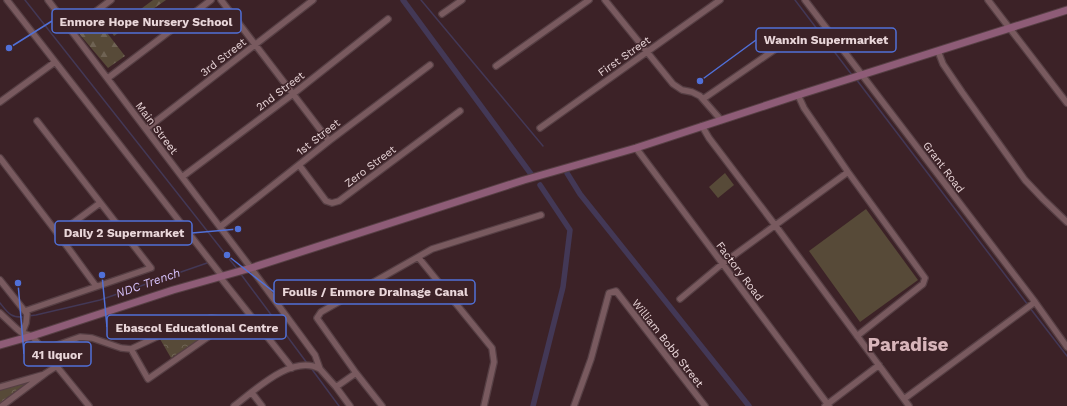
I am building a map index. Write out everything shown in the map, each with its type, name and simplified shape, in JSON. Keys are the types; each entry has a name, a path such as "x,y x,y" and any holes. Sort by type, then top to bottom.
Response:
{"main road":[{"path":"0,345 173,290 232,274 533,177 705,128 721,120 799,97 862,75 1067,10"}],"street":[{"path":"7,0 292,368"},
{"name":"Main Street","path":"48,0 315,355 318,368 336,387 350,406"},
{"path":"71,30 111,0"},
{"path":"108,78 211,0"},
{"path":"221,0 329,141"},
{"name":"3rd Street","path":"146,129 313,0"},
{"path":"442,14 462,0"},
{"path":"496,66 589,0"},
{"path":"605,0 673,84 682,90 692,92 700,96 721,120"},
{"name":"First Street","path":"540,128 720,0"},
{"name":"Grant Road","path":"804,0 1034,302 1065,339 1067,347"},
{"path":"988,0 1067,103"},
{"name":"2nd Street","path":"182,177 293,94 388,19"},
{"path":"703,100 780,46"},
{"path":"938,51 943,64 1025,180 1067,222"},
{"path":"0,102 55,62"},
{"name":"1st Street","path":"220,227 329,141 430,65"},
{"path":"799,97 804,108 848,172 925,278 923,284 857,336"},
{"name":"Zero Street","path":"299,165 326,201 332,204 339,201 460,111"},
{"path":"26,312 96,286 151,268 37,121"},
{"path":"705,128 709,138 909,406"},
{"name":"Factory Road","path":"636,148 827,405"},
{"path":"0,158 96,286"},
{"path":"680,299 722,264 848,172"},
{"path":"58,234 100,203"},
{"path":"382,406 356,373 317,318 320,312 432,250 541,215"},
{"path":"418,257 492,348 494,362 484,406"},
{"path":"0,280 26,312 26,322 22,333"},
{"name":"William Bobb Street","path":"574,406 591,359 609,293 616,291 705,406"},
{"path":"904,399 1034,302"},
{"path":"0,313 22,333 32,336 87,405"},
{"path":"43,350 80,337 92,338 121,348 131,349 163,334 211,318 218,319 220,325 218,330 148,379 131,349"},
{"path":"234,406 280,372 301,365 318,368"},
{"path":"827,405 879,365"},
{"path":"2,406 57,366"},
{"path":"0,387 46,373"},
{"path":"336,387 356,373"},
{"path":"252,392 262,406"}],"green space":[{"path":"153,0 166,0 114,36 111,31"},
{"path":"94,16 125,56 108,68 76,30"},
{"path":"725,173 734,185 718,198 709,187"},
{"path":"866,209 918,280 860,322 809,251"},
{"path":"212,320 216,323 216,329 171,358 160,339"},
{"path":"32,380 0,404 0,390"}],"waterway":[{"path":"25,0 238,270"},
{"path":"403,0 531,174"},
{"path":"421,0 543,146"},
{"path":"795,0 852,75"},
{"path":"856,79 1028,305"},
{"path":"567,173 580,194 749,406"},
{"path":"533,406 563,287 570,230 540,185"},
{"name":"NDC Trench","path":"28,316 100,300 207,263"},
{"path":"240,273 307,363"},
{"name":"NDC Trench","path":"0,303 5,310 13,316 24,317"},
{"path":"1030,308 1067,356"},
{"path":"311,368 339,406"}],"place":[{"name":"Enmore Hope Nursery School","path":"9,48"},
{"name":"Wanxin Supermarket","path":"700,81"},
{"name":"Daily 2 Supermarket","path":"238,229"},
{"name":"Foulis / Enmore Drainage Canal","path":"227,255"},
{"name":"Ebascol Educational Centre","path":"102,275"},
{"name":"41 liquor","path":"18,283"}],"district":[{"name":"Paradise","path":"908,344"}]}
